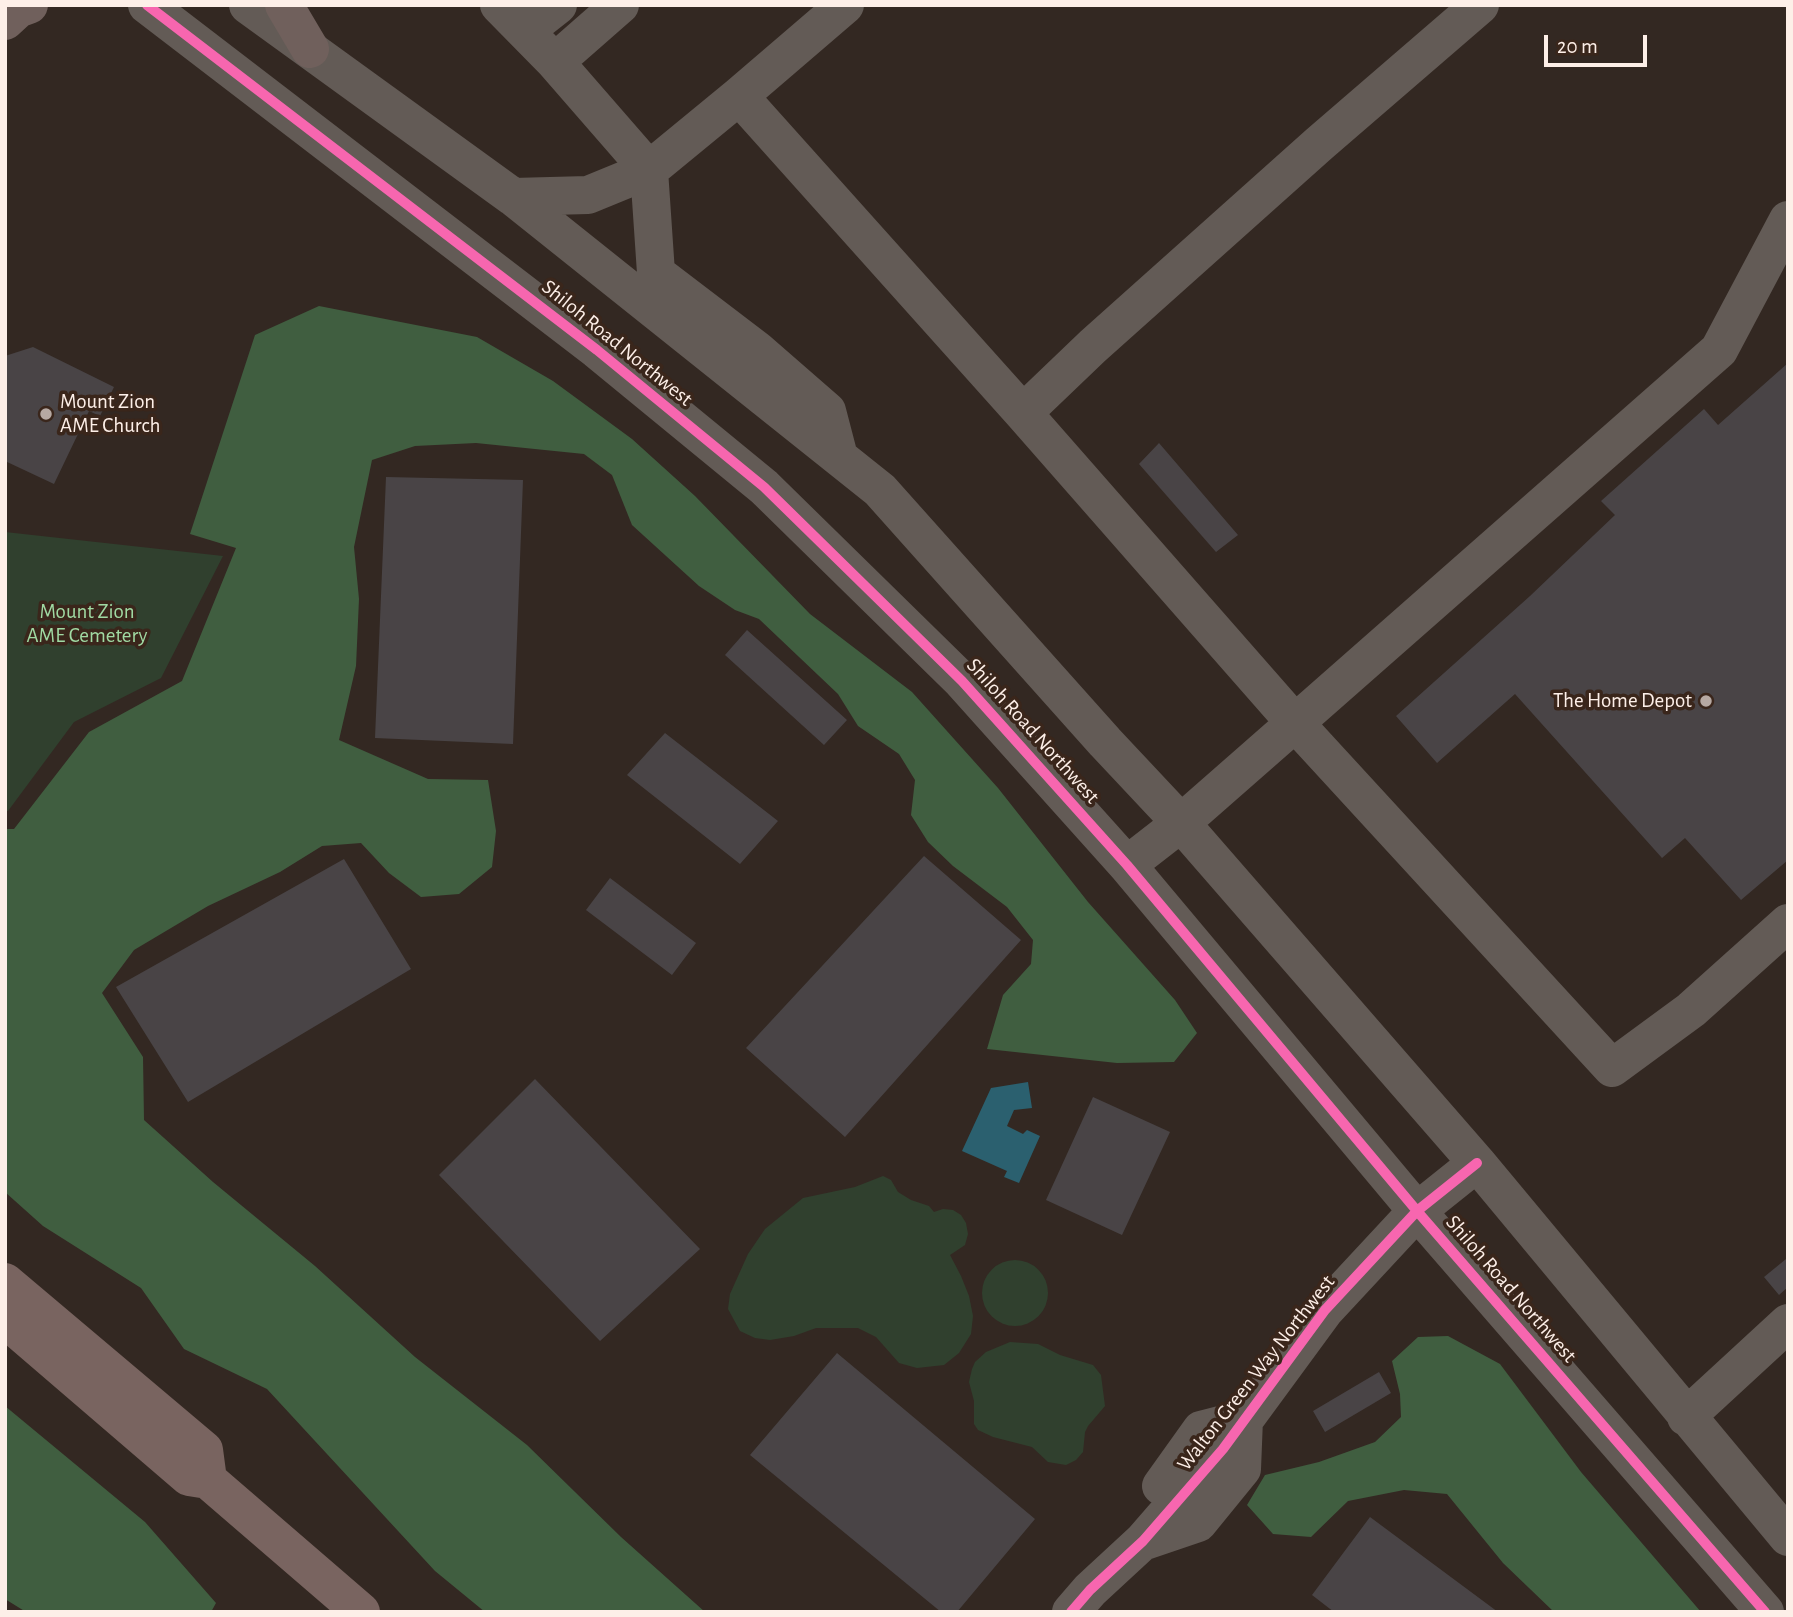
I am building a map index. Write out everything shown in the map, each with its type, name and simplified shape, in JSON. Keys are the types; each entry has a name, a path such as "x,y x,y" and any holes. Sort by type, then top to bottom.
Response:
{"highway":[{"path":"5,1282 204,1450 208,1480"},
{"path":"5,1319 188,1477 208,1480 361,1612"}],"main road":[{"path":"5,21 18,9 29,5"},
{"path":"284,5 310,49"}],"street":[{"name":"Shiloh Road Northwest","path":"147,5 597,350 764,487 962,681 1127,865 1417,1211 1765,1612"},
{"path":"248,5 513,197 880,490 1181,823 1476,1163 1788,1537"},
{"path":"558,5 512,18 555,62 649,170 656,273 757,350 827,411 839,457"},
{"path":"555,62 620,5"},
{"path":"513,197 588,195 649,170 845,5"},
{"path":"1023,413 1104,336 1319,144 1480,5"},
{"path":"739,96 1023,413 1295,723 1612,1068 1691,1010 1788,923"},
{"path":"1127,865 1181,823 1719,349 1788,220"},
{"name":"Walton Green Way Northwest","path":"1071,1612 1090,1590 1143,1541 1198,1523 1242,1469 1244,1419 1325,1310 1417,1211 1476,1163"},
{"path":"1686,1417 1788,1323"},
{"name":"Walton Green Way Northwest","path":"1143,1541 1150,1501 1201,1430 1244,1419"}],"green space":[{"path":"319,306 477,337 553,381 632,439 695,496 810,614 912,692 998,788 1088,902 1175,1000 1197,1033 1174,1062 1117,1063 987,1049 1003,995 1031,964 1033,940 1007,907 953,866 928,842 911,815 915,780 899,754 858,726 838,694 759,619 735,610 699,586 632,525 612,475 584,454 476,443 415,446 372,460 354,547 359,599 356,666 339,740 428,779 488,780 496,831 492,867 459,894 421,897 389,873 361,843 322,846 280,872 208,906 134,950 102,993 143,1057 144,1120 213,1182 315,1266 415,1357 527,1445 621,1537 705,1612 485,1612 435,1571 267,1389 184,1349 141,1288 43,1226 5,1192 5,829 14,829 89,732 182,681 236,548 190,534 255,335"},
{"name":"Mount Zion AME Cemetery","path":"5,532 223,556 161,678 74,722 8,811 5,811"},
{"path":"883,1176 891,1180 898,1192 911,1200 929,1206 934,1212 953,1210 961,1215 966,1223 968,1234 965,1245 950,1255 969,1296 973,1316 971,1334 959,1353 944,1365 917,1368 899,1363 876,1337 858,1328 816,1328 794,1336 770,1340 755,1338 740,1331 728,1309 730,1294 748,1254 765,1229 803,1198 855,1187"},
{"path":"1021,1260 1039,1269 1046,1280 1046,1306 1039,1317 1028,1324 1009,1326 991,1317 984,1306 982,1287 991,1269 1002,1262"},
{"path":"1448,1336 1500,1364 1581,1472 1701,1612 1554,1612 1503,1563 1447,1494 1404,1490 1348,1501 1311,1537 1273,1534 1247,1505 1265,1475 1319,1462 1375,1442 1401,1417 1400,1394 1392,1361 1418,1337"},
{"path":"1010,1342 1038,1344 1060,1355 1093,1365 1101,1375 1105,1406 1088,1426 1083,1452 1076,1460 1066,1465 1048,1462 1032,1447 993,1437 978,1430 974,1424 974,1401 969,1382 975,1362 986,1352"},
{"path":"5,1406 145,1522 216,1603 211,1612 26,1612 5,1599"}],"water":[{"path":"1028,1082 1032,1108 1014,1110 1007,1126 1023,1134 1027,1130 1040,1136 1019,1183 1004,1177 1007,1171 962,1151 991,1088"}],"building":[{"name":"Mount Zion AME Church","path":"33,347 114,387 100,416 89,411 54,484 5,461 5,356"},
{"name":"The Home Depot","path":"1788,363 1788,860 1741,900 1685,838 1662,858 1515,694 1437,763 1396,716 1530,596 1615,515 1601,501 1704,409 1718,425"},
{"path":"1159,443 1238,535 1216,552 1139,464"},
{"path":"386,477 523,480 513,744 375,738"},
{"path":"747,630 847,720 824,745 725,655"},
{"path":"665,733 778,821 740,864 627,775"},
{"path":"924,856 1021,940 845,1137 746,1048"},
{"path":"344,859 411,969 188,1102 116,987"},
{"path":"610,878 696,943 672,975 586,910"},
{"path":"535,1079 700,1249 600,1341 439,1175"},
{"path":"1093,1097 1170,1132 1122,1235 1046,1200"},
{"path":"1786,1259 1788,1287 1779,1295 1764,1277"},
{"path":"837,1353 1035,1519 957,1612 941,1612 750,1455"},
{"path":"1379,1372 1391,1393 1325,1432 1313,1411"},
{"path":"1370,1517 1498,1612 1334,1612 1312,1595"}],"cycle path":[{"path":"147,5 597,350 764,487 962,681 1127,865 1417,1211 1765,1612"},
{"path":"1071,1612 1090,1590 1143,1541 1223,1449 1325,1310 1417,1211 1477,1163"}],"place":[{"name":"Mount Zion AME Church","path":"46,414"},
{"name":"The Home Depot","path":"1706,701"}]}
